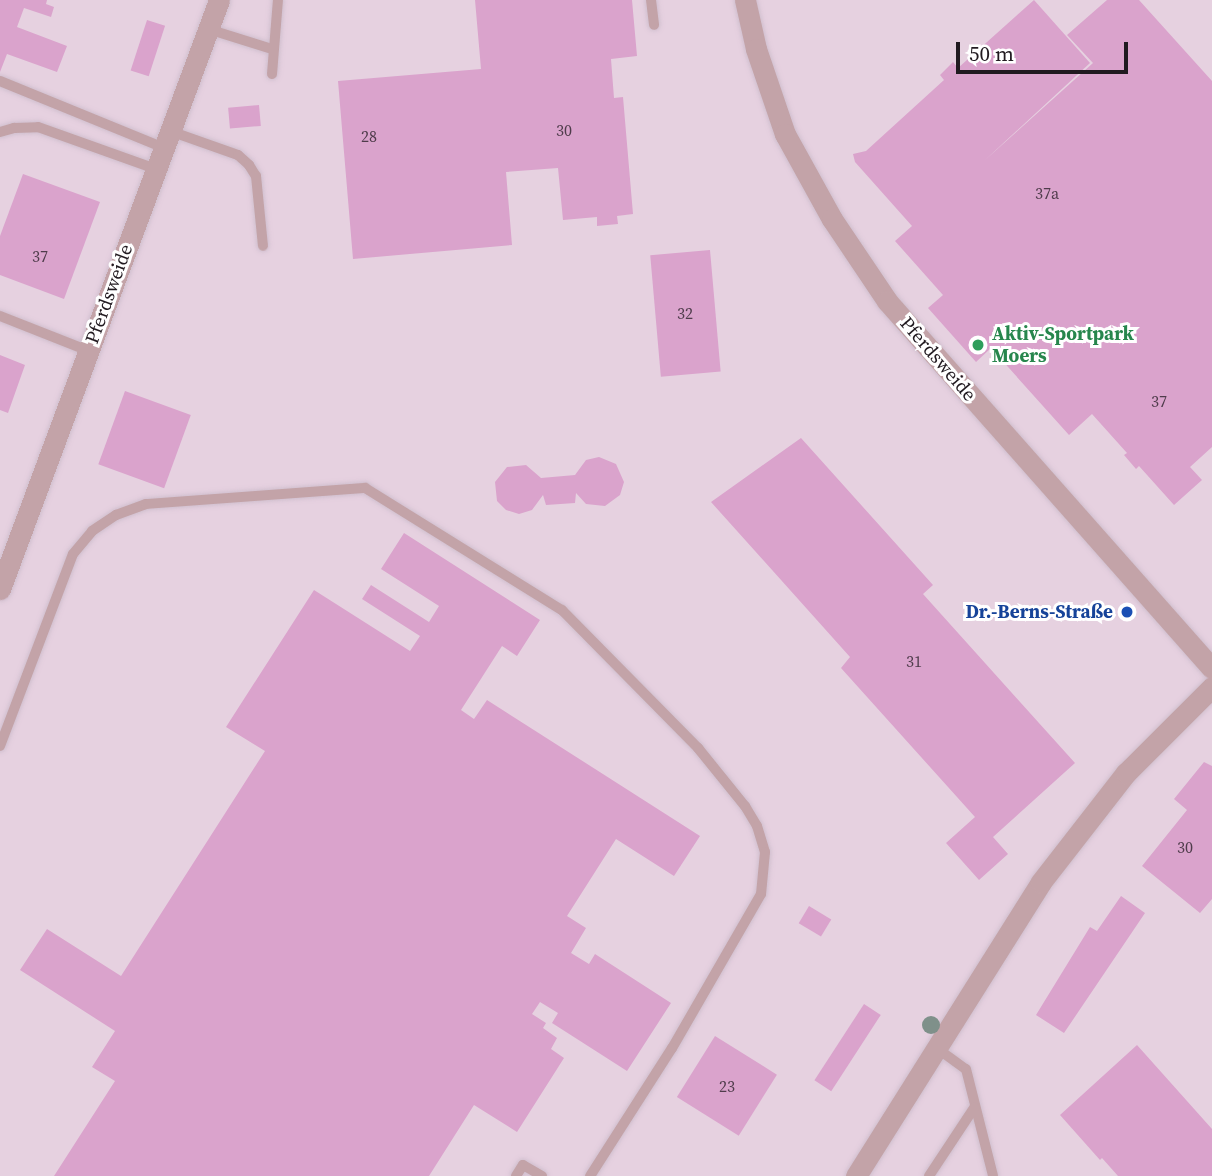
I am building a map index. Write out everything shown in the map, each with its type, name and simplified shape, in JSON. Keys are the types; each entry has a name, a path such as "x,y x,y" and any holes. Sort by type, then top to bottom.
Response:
{"street":[{"name":"Pferdsweide","path":"0,589 219,0"},
{"name":"Pferdsweide","path":"745,0 756,49 785,134 832,219 887,301 1212,668"},
{"path":"856,1176 1041,881 1126,773 1212,687"}],"lane":[{"path":"272,74 278,0"},
{"path":"651,0 654,25"},
{"path":"208,30 272,49"},
{"path":"0,81 167,139 238,155 256,176 263,246"},
{"path":"0,132 14,128 38,127 156,169"},
{"path":"0,316 89,351"},
{"path":"0,746 74,554 92,531 116,515 146,504 365,488 562,610 698,748 745,806 757,825 765,852 761,894 671,1048 590,1176"},
{"path":"938,1049 966,1069 993,1176"},
{"path":"929,1176 974,1108"},
{"path":"516,1176 523,1165 542,1176"}],"shaded area":[{"path":"0,0 1212,0 1212,1176 0,1176"}],"building":[{"path":"0,0 47,0 46,4 54,7 51,17 24,8 17,27 67,46 57,72 7,54 0,72"},
{"path":"475,0 632,0 637,56 611,59 614,98 623,97 633,214 617,216 618,224 597,226 597,217 563,220 558,168 506,172 512,245 353,259 338,81 481,69"},
{"path":"1034,0 1090,63 984,161 1093,63 1067,35 1107,0 1139,0 1212,81 1212,447 1190,467 1202,480 1174,505 1139,466 1136,469 1124,455 1127,453 1092,414 1069,435 991,348 976,362 928,308 943,295 895,241 912,226 855,162 853,154 866,151 944,80 940,75 953,62 958,68"},
{"path":"147,20 165,26 149,76 131,70"},
{"path":"259,105 261,126 230,129 228,108"},
{"path":"23,174 100,202 64,299 0,275 0,236"},
{"path":"710,250 721,372 661,377 650,255"},
{"path":"0,355 25,365 8,413 0,410"},
{"path":"125,391 191,415 164,488 98,464"},
{"path":"801,438 933,585 923,594 1075,763 993,837 1008,854 979,880 946,843 975,817 841,668 850,657 711,502"},
{"path":"599,457 616,464 624,482 620,495 605,506 586,504 576,493 575,503 546,505 543,495 532,510 519,514 506,510 497,501 495,482 507,467 526,465 541,478 575,475 586,460"},
{"path":"404,533 540,620 517,656 502,646 461,710 474,719 487,700 700,836 674,876 616,839 567,916 586,928 571,953 589,964 595,954 671,1003 627,1071 552,1023 558,1013 540,1002 532,1014 546,1023 543,1028 557,1038 551,1049 564,1058 517,1132 474,1105 429,1176 54,1176 115,1081 92,1067 115,1031 20,970 47,929 121,976 265,751 226,727 314,590 410,651 420,636 362,599 371,585 429,622 439,606 381,569"},
{"path":"1204,762 1212,766 1212,899 1200,913 1142,866 1187,810 1174,799"},
{"path":"1121,896 1145,913 1064,1033 1036,1015 1090,927 1097,931"},
{"path":"809,906 831,919 821,937 799,923"},
{"path":"864,1004 881,1015 831,1091 814,1080"},
{"path":"715,1036 777,1075 739,1136 677,1097"},
{"path":"1137,1045 1212,1129 1212,1176 1118,1176 1060,1115"}],"place":[{"name":"Aktiv-Sportpark Moers","path":"978,345"},
{"name":"Dr.-Berns-Straße","path":"1127,612"}]}
